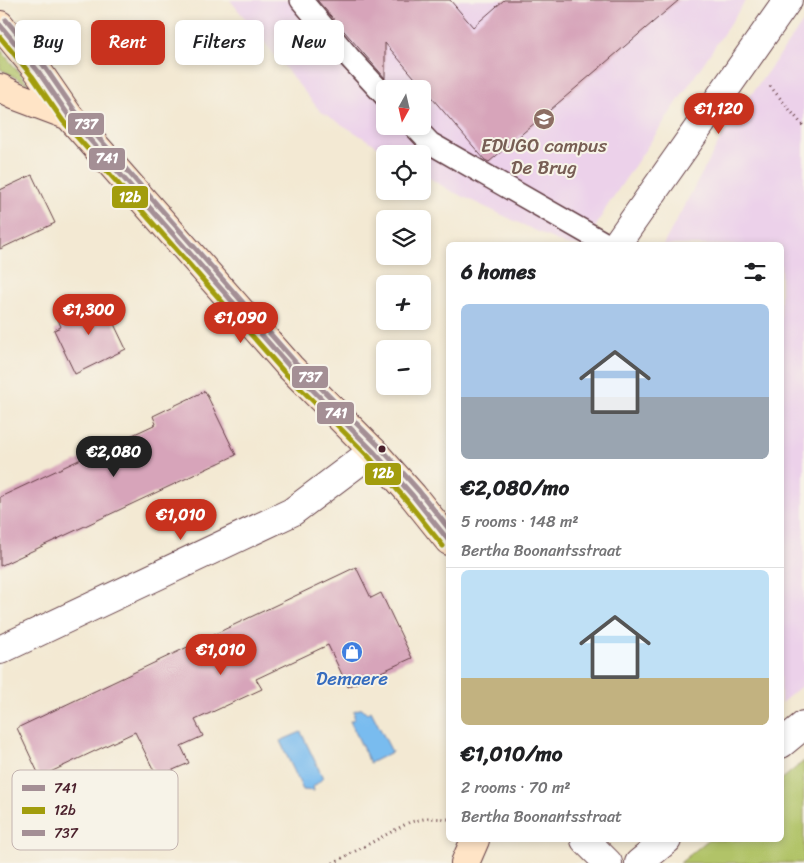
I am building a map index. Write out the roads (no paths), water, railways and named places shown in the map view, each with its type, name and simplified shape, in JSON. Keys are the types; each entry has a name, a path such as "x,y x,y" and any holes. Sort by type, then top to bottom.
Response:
{"street":[{"path":"618,242 788,0"},
{"path":"0,25 38,71 69,116 290,366 373,451 446,537"},
{"path":"0,88 69,116"},
{"path":"0,650 292,512 373,451"},
{"path":"784,742 804,725"},
{"path":"465,863 474,842"},
{"path":"587,842 608,863"},
{"path":"639,863 665,842"}],"lane":[{"path":"301,0 376,86"},
{"path":"422,135 430,143 603,242"}],"water":[{"path":"362,708 367,713 371,711 392,752 370,763 350,721 354,719 354,711"},
{"path":"301,732 323,778 313,787 314,791 303,790 280,741"}],"place":[{"name":"EDUGO campus De Brug","path":"544,119"},
{"name":"Demaere","path":"352,652"}]}
